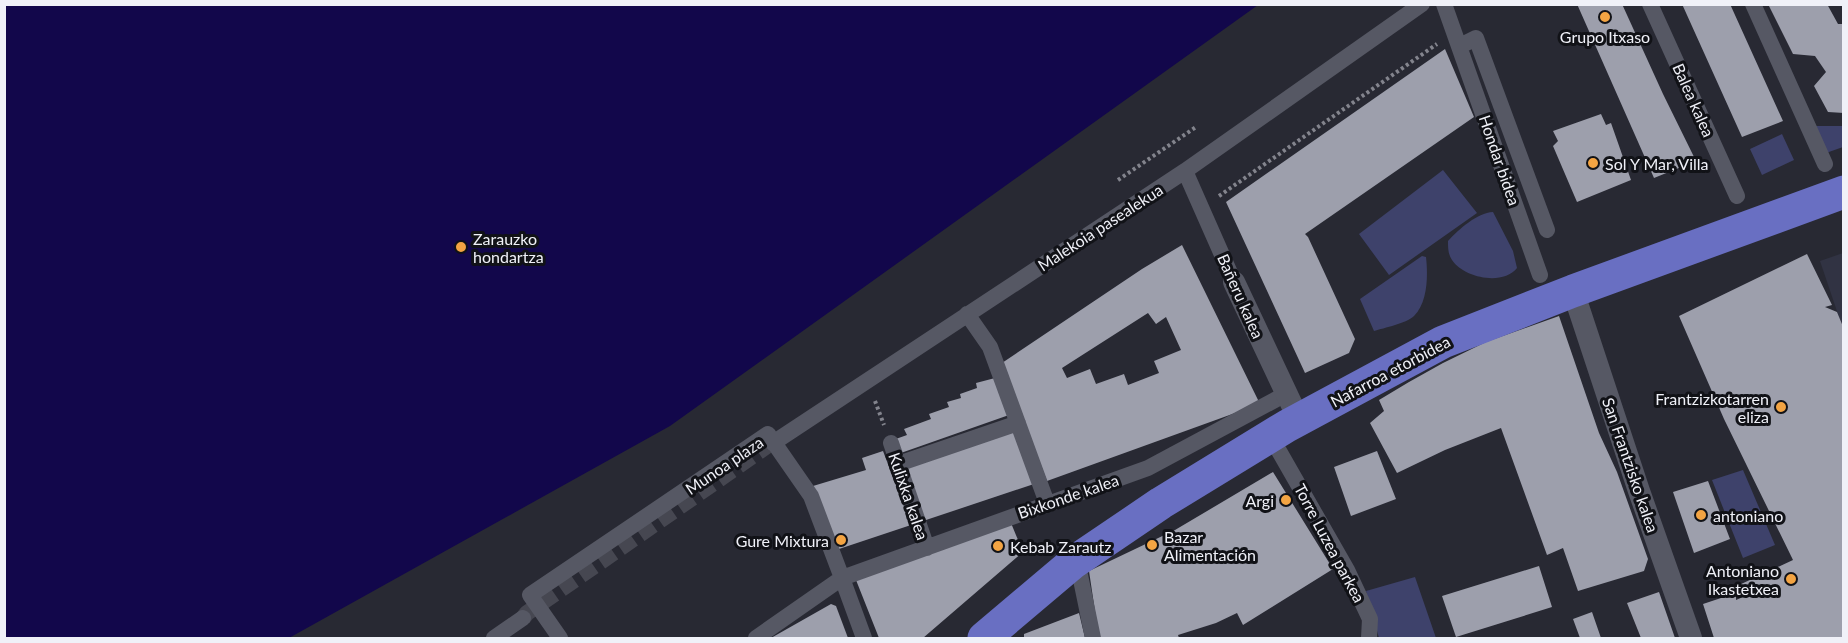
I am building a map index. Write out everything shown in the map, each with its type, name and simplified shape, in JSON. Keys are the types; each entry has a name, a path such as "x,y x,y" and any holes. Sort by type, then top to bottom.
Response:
{"highway":[{"name":"Nafarroa etorbidea","path":"984,639 1074,562 1161,503 1293,407 1443,342 1573,291 1844,192"}],"street":[{"name":"Malekoia pasealekua","path":"773,443 1185,171 1422,4"},
{"name":"Hondar bidea","path":"1444,4 1540,275"},
{"name":"Balea kalea","path":"1650,4 1737,196"},
{"path":"1753,4 1825,164"},
{"name":"Hondar bidea","path":"1460,46 1476,38 1547,230"},
{"name":"Bañeru kalea","path":"1185,171 1293,407"},
{"name":"San Frantzisko kalea","path":"1573,291 1691,639"},
{"path":"967,315 990,347 1047,503"},
{"name":"Bixkonde kalea","path":"842,578 1148,468 1293,407"},
{"path":"898,464 1018,423"},
{"name":"Munoa plaza","path":"560,639 530,595 768,434 811,496 864,639"},
{"name":"Kulixka kalea","path":"891,443 927,548"},
{"name":"Torre Luzea parkea","path":"1279,451 1347,570 1370,619 1369,639"},
{"path":"1080,574 1093,639"},
{"path":"756,639 842,578"},
{"path":"494,639 523,618"}],"path":[{"path":"1214,200 1423,53"},
{"path":"1118,180 1196,127"},
{"path":"868,380 891,443"}],"shaded area":[{"name":"Zarauzko hondartza","path":"4,5 1258,5 670,426 289,638 5,638"},
{"path":"1814,126 1843,126 1843,147 1826,153"},
{"path":"1782,134 1794,160 1762,175 1750,149"},
{"path":"1443,170 1477,213 1389,275 1359,234"},
{"path":"1493,212 1513,251 1517,268 1511,274 1493,278 1474,275 1458,266 1450,255 1448,241 1475,218"},
{"path":"1843,253 1843,329 1820,261"},
{"path":"1422,256 1426,257 1427,280 1419,310 1406,321 1374,331 1360,299"},
{"path":"1743,470 1775,545 1743,558 1712,480"},
{"path":"1415,577 1436,638 1379,638 1366,591"}],"building":[{"path":"1577,4 1622,4 1696,161 1654,178"},
{"path":"1682,4 1730,4 1783,121 1742,137"},
{"path":"1768,4 1827,4 1838,24 1844,24 1844,113 1828,112 1814,86 1826,72 1815,56 1793,54"},
{"path":"1445,49 1474,117 1305,234 1355,339 1349,353 1305,373 1226,202"},
{"name":"Sol Y Mar, Villa","path":"1601,114 1606,125 1611,123 1631,180 1577,202 1553,146 1558,141 1553,131"},
{"path":"1182,245 1260,404 1047,481 1002,363 1142,269","holes":["1148,313 1156,324 1166,317 1181,350 1154,361 1159,373 1128,385 1124,374 1096,384 1090,369 1067,378 1062,368"]},
{"name":"Frantzizkotarren eliza","path":"1807,254 1832,305 1825,307 1837,312 1844,329 1844,638 1714,638 1703,604 1736,593 1736,600 1743,597 1739,585 1793,560 1724,419 1679,316"},
{"path":"1559,316 1599,433 1617,472 1648,559 1644,571 1578,591 1563,548 1547,555 1501,428 1445,450 1397,473 1370,423 1384,411 1379,400 1409,382 1486,342"},
{"path":"995,378 1009,415 898,454 893,440 907,435 904,429 931,419 929,414 949,407 947,402 961,398 960,394 977,388 976,383"},
{"path":"1016,430 1034,484 923,521 903,468"},
{"path":"883,451 911,525 836,550 813,486 866,470 862,458"},
{"path":"1377,451 1396,499 1351,516 1334,467"},
{"path":"1273,472 1333,569 1243,625 1237,613 1216,623 1178,635 1179,638 1099,638 1089,571 1175,530"},
{"name":"antoniano","path":"1708,481 1730,539 1694,553 1673,492"},
{"path":"1011,523 1023,552 923,638 879,638 856,580"},
{"path":"1539,566 1552,607 1456,637 1442,596"},
{"path":"1659,592 1675,638 1641,638 1627,603"},
{"path":"831,604 836,606 848,638 771,638"},
{"path":"1592,612 1601,638 1580,638 1573,619"},
{"path":"1079,613 1085,638 1024,638 1024,634"}],"tunnel":[{"path":"523,618 767,446"}],"place":[{"name":"Grupo Itxaso","path":"1605,17"},
{"name":"Sol Y Mar, Villa","path":"1593,163"},
{"name":"Zarauzko hondartza","path":"461,247"},
{"name":"Frantzizkotarren eliza","path":"1781,407"},
{"name":"Argi","path":"1286,500"},
{"name":"antoniano","path":"1701,515"},
{"name":"Gure Mixtura","path":"841,540"},
{"name":"Bazar Alimentación","path":"1152,545"},
{"name":"Kebab Zarautz","path":"998,546"},
{"name":"Antoniano Ikastetxea","path":"1791,579"}]}
